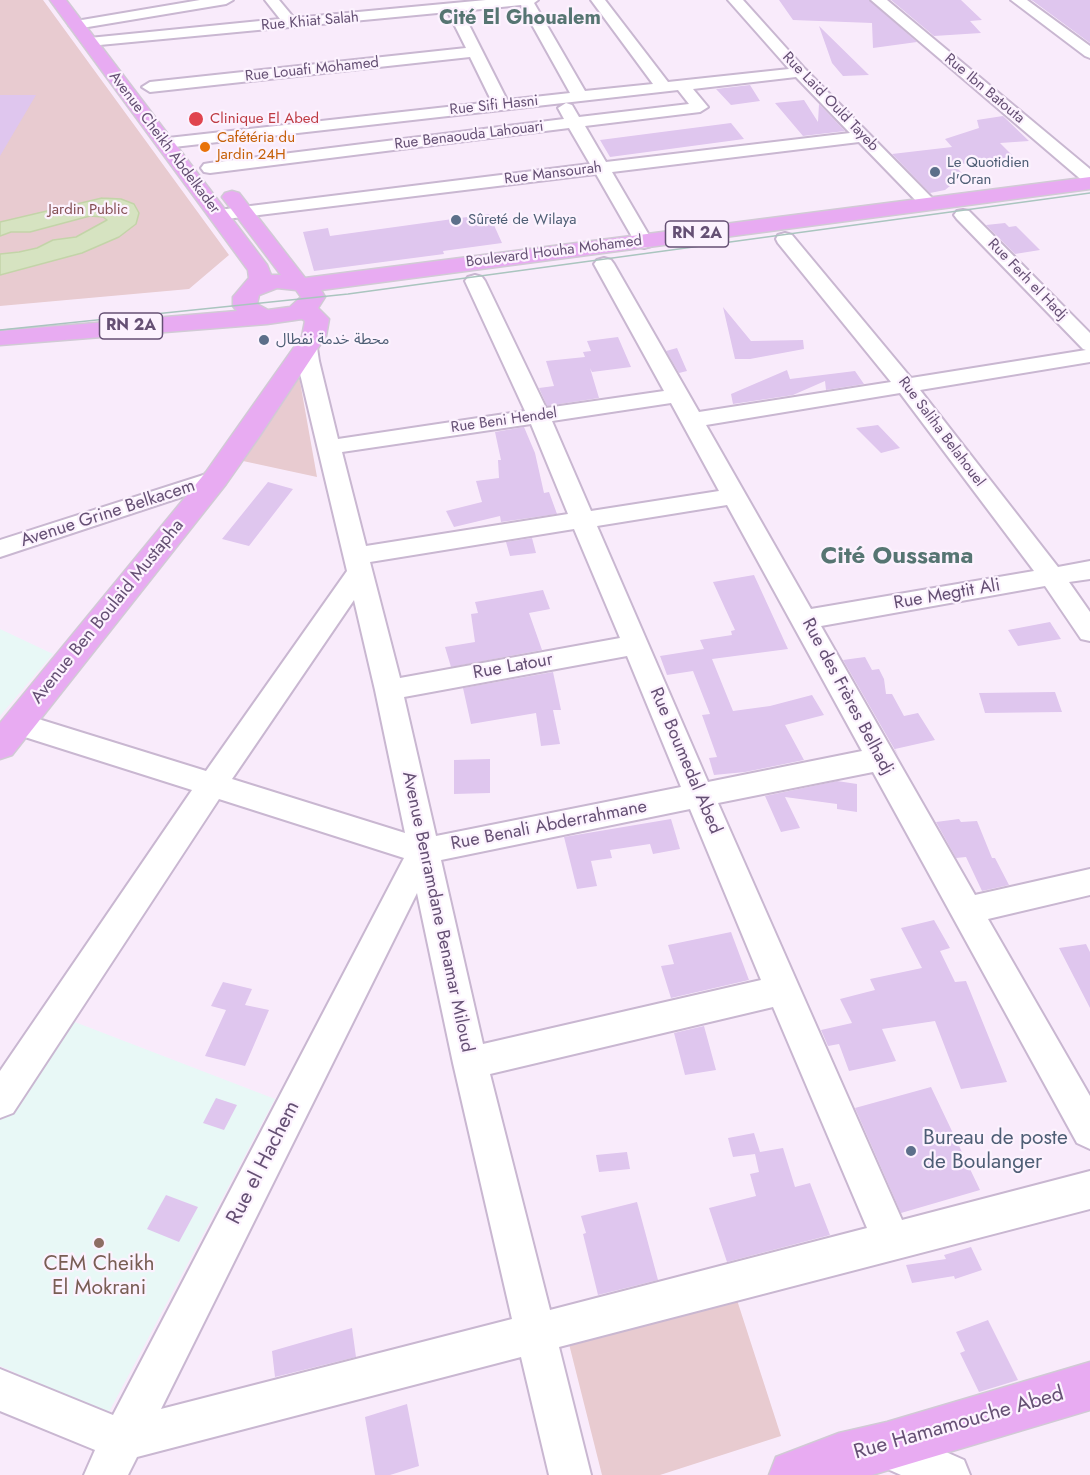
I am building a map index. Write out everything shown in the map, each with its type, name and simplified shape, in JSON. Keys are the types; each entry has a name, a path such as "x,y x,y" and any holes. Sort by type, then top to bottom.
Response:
{"main road":[{"name":"Avenue Cheikh Abdelkader","path":"58,0 259,270 260,278 245,297 245,306 249,311 261,316"},
{"name":"Avenue Cheikh Abdelkader","path":"93,14 162,105"},
{"name":"Avenue Cheikh Abdelkader","path":"175,123 293,275 317,321 314,336 307,348"},
{"name":"Boulevard Houha Mohamed","path":"303,295 644,242 1090,180"},
{"name":"Boulevard Houha Mohamed","path":"303,295 475,280 1090,198"},
{"path":"221,295 253,289 274,281 303,295 281,317 261,316"},
{"name":"RN 2A","path":"0,338 261,316"},
{"name":"Avenue Ben Boulaid Mustapha","path":"9,735 216,478 307,348"},
{"name":"Rue Hamamouche Abed","path":"794,1475 838,1466 887,1447 1090,1386"}],"street":[{"path":"76,25 93,14 226,0"},
{"path":"272,0 291,24"},
{"path":"525,0 580,96"},
{"name":"Rue Khiat Salah","path":"89,42 531,0"},
{"path":"598,0 664,87"},
{"name":"Rue Laid Ould Tayeb","path":"735,0 800,72 928,202"},
{"name":"Rue Ibn Batouta","path":"878,0 1090,180"},
{"path":"1018,0 1090,53"},
{"path":"464,5 474,52 502,105"},
{"name":"Rue Louafi Mohamed","path":"150,87 474,52"},
{"name":"Rue Sifi Hasni","path":"165,143 800,72"},
{"name":"Rue Benaouda Lahouari","path":"210,168 700,106 682,85"},
{"path":"560,99 644,242"},
{"name":"Rue Mansourah","path":"218,215 863,136"},
{"name":"Rue Ferh el Hadj","path":"963,215 1090,345"},
{"name":"Rue Saliha Belahouel","path":"785,239 906,386 1052,577 1090,632"},
{"name":"Rue des Frères Belhadj","path":"604,264 1090,1131"},
{"name":"Rue Boumedal Abed","path":"475,280 539,417 782,990 892,1242"},
{"name":"Avenue Benramdane Benamar Miloud","path":"307,348 308,362 389,690 470,1063 570,1475"},
{"path":"693,420 1090,357"},
{"name":"Rue Beni Hendel","path":"329,447 678,396"},
{"name":"Avenue Grine Belkacem","path":"0,549 216,478"},
{"path":"0,1101 357,565 583,521 735,496"},
{"name":"Rue Megtit Ali","path":"805,619 1090,570"},
{"name":"Rue Latour","path":"389,690 636,645"},
{"name":"Rue Benali Abderrahmane","path":"9,735 212,785 423,851 880,759"},
{"name":"Rue el Hachem","path":"113,1458 423,851"},
{"path":"967,910 1090,882"},
{"path":"470,1063 782,990"},
{"path":"0,1390 113,1458 536,1333 1090,1190"},
{"path":"887,1447 949,1475"}],"shaded area":[{"path":"102,198 121,199 134,204 139,213 136,224 119,237 82,253 0,275 0,254 37,248 53,240 76,237 107,220 103,217 90,216 30,232 11,232 0,236 0,222"},
{"path":"0,629 53,654 0,716"},
{"name":"CEM Cheikh El Mokrani","path":"67,1019 275,1099 108,1414 0,1366 0,1120"}],"green space":[{"name":"Jardin Public","path":"0,0 43,0 229,255 189,289 0,306"},
{"path":"299,376 317,477 243,461"},
{"path":"737,1300 781,1436 660,1475 602,1475 569,1344"}],"building":[{"path":"779,0 869,0 917,42 873,48 872,23 793,20"},
{"path":"891,0 961,0 982,20 970,21 981,33 934,36"},
{"path":"1031,0 1090,0 1090,43 1033,1"},
{"path":"819,26 869,75 843,76 832,63"},
{"path":"750,85 760,101 731,105 716,89"},
{"path":"0,95 36,95 0,156"},
{"path":"804,100 818,122 819,104 845,131 803,136 775,103"},
{"path":"1003,116 1029,141 1000,143 1014,157 954,165 964,175 945,190 930,193 892,154 952,147 945,139 979,128 977,120"},
{"path":"731,123 744,139 610,157 600,140"},
{"path":"489,214 502,243 443,251 444,254 314,271 303,232 328,228 330,236"},
{"path":"1005,223 1009,227 1016,226 1040,250 1015,254 986,225"},
{"path":"723,307 751,341 803,340 804,349 750,359 735,359"},
{"path":"618,337 631,367 592,372 590,368 599,398 547,406 539,388 554,386 546,361 585,357 583,352 591,351 587,341"},
{"path":"677,348 687,371 679,373 666,351"},
{"path":"787,370 790,379 855,371 864,384 826,390 825,381 793,395 733,404 731,394"},
{"path":"878,425 900,448 881,453 856,428"},
{"path":"524,427 535,453 544,493 549,492 557,514 501,522 500,516 454,527 446,511 482,502 476,481 499,478 498,460 501,460 495,432"},
{"path":"268,482 293,489 249,546 222,539"},
{"path":"532,538 536,553 510,556 506,542"},
{"path":"754,575 788,649 712,659 733,711 770,706 812,695 824,715 785,725 804,760 745,772 714,775 709,758 717,757 702,715 710,714 693,671 667,675 660,656 704,649 700,640 732,635 731,631 735,630 713,582"},
{"path":"543,590 550,609 529,613 542,650 451,667 445,647 475,642 471,614 478,613 475,602"},
{"path":"1050,622 1061,639 1018,646 1008,630"},
{"path":"865,657 872,670 879,669 884,679 886,694 892,694 904,716 918,713 935,740 895,749 899,757 843,660"},
{"path":"553,672 561,710 553,710 560,744 541,746 536,713 471,724 463,688"},
{"path":"1055,692 1062,712 985,713 979,693"},
{"path":"490,759 490,793 454,794 454,760"},
{"path":"837,781 857,784 857,812 837,809 837,804 785,797 800,828 781,832 765,796"},
{"path":"671,819 680,849 653,854 650,844 610,850 612,858 591,861 597,886 577,889 564,837"},
{"path":"959,819 961,822 977,821 992,858 995,858 1009,885 982,891 966,857 956,858 936,822"},
{"path":"934,920 950,948 940,951 955,982 966,981 1007,1082 961,1089 935,1021 882,1029 896,1061 849,1071 839,1044 828,1046 821,1030 852,1023 840,999 875,990 870,979 922,968 901,928"},
{"path":"731,932 749,980 671,998 661,966 674,964 668,945"},
{"path":"1086,944 1090,952 1090,1008 1059,948"},
{"path":"223,982 252,989 245,1005 269,1010 245,1066 205,1056 226,1010 211,1006"},
{"path":"704,1026 716,1070 685,1075 674,1033"},
{"name":"Bureau de poste de Boulanger","path":"931,1087 980,1190 901,1213 855,1108"},
{"path":"216,1098 237,1105 224,1130 203,1123"},
{"path":"754,1133 760,1152 783,1148 795,1187 810,1183 830,1235 727,1262 709,1208 756,1196 750,1174 759,1172 755,1154 733,1157 728,1138"},
{"path":"627,1152 630,1169 599,1172 596,1155"},
{"path":"166,1195 198,1207 179,1242 147,1229"},
{"path":"637,1202 658,1280 598,1295 583,1234 586,1233 581,1216"},
{"path":"971,1247 982,1270 955,1279 954,1276 912,1283 906,1265 946,1259 944,1255"},
{"path":"988,1320 1018,1380 979,1392 960,1353 965,1351 956,1332"},
{"path":"352,1328 356,1357 275,1377 272,1351"},
{"path":"407,1404 419,1466 390,1475 375,1475 365,1417"}],"tram line":[{"path":"0,330 348,294 1090,193"}],"place":[{"name":"Clinique El Abed","path":"196,119"},
{"name":"Cafétéria du Jardin 24H","path":"205,147"},
{"name":"Le Quotidien d'Oran","path":"935,172"},
{"name":"Sûreté de Wilaya","path":"456,220"},
{"name":"محطة خدمة نفطال","path":"264,340"},
{"name":"Bureau de poste de Boulanger","path":"911,1151"},
{"name":"CEM Cheikh El Mokrani","path":"99,1243"}],"district":[{"name":"Cité El Ghoualem","path":"520,19"},
{"name":"Cité Oussama","path":"897,557"}]}
